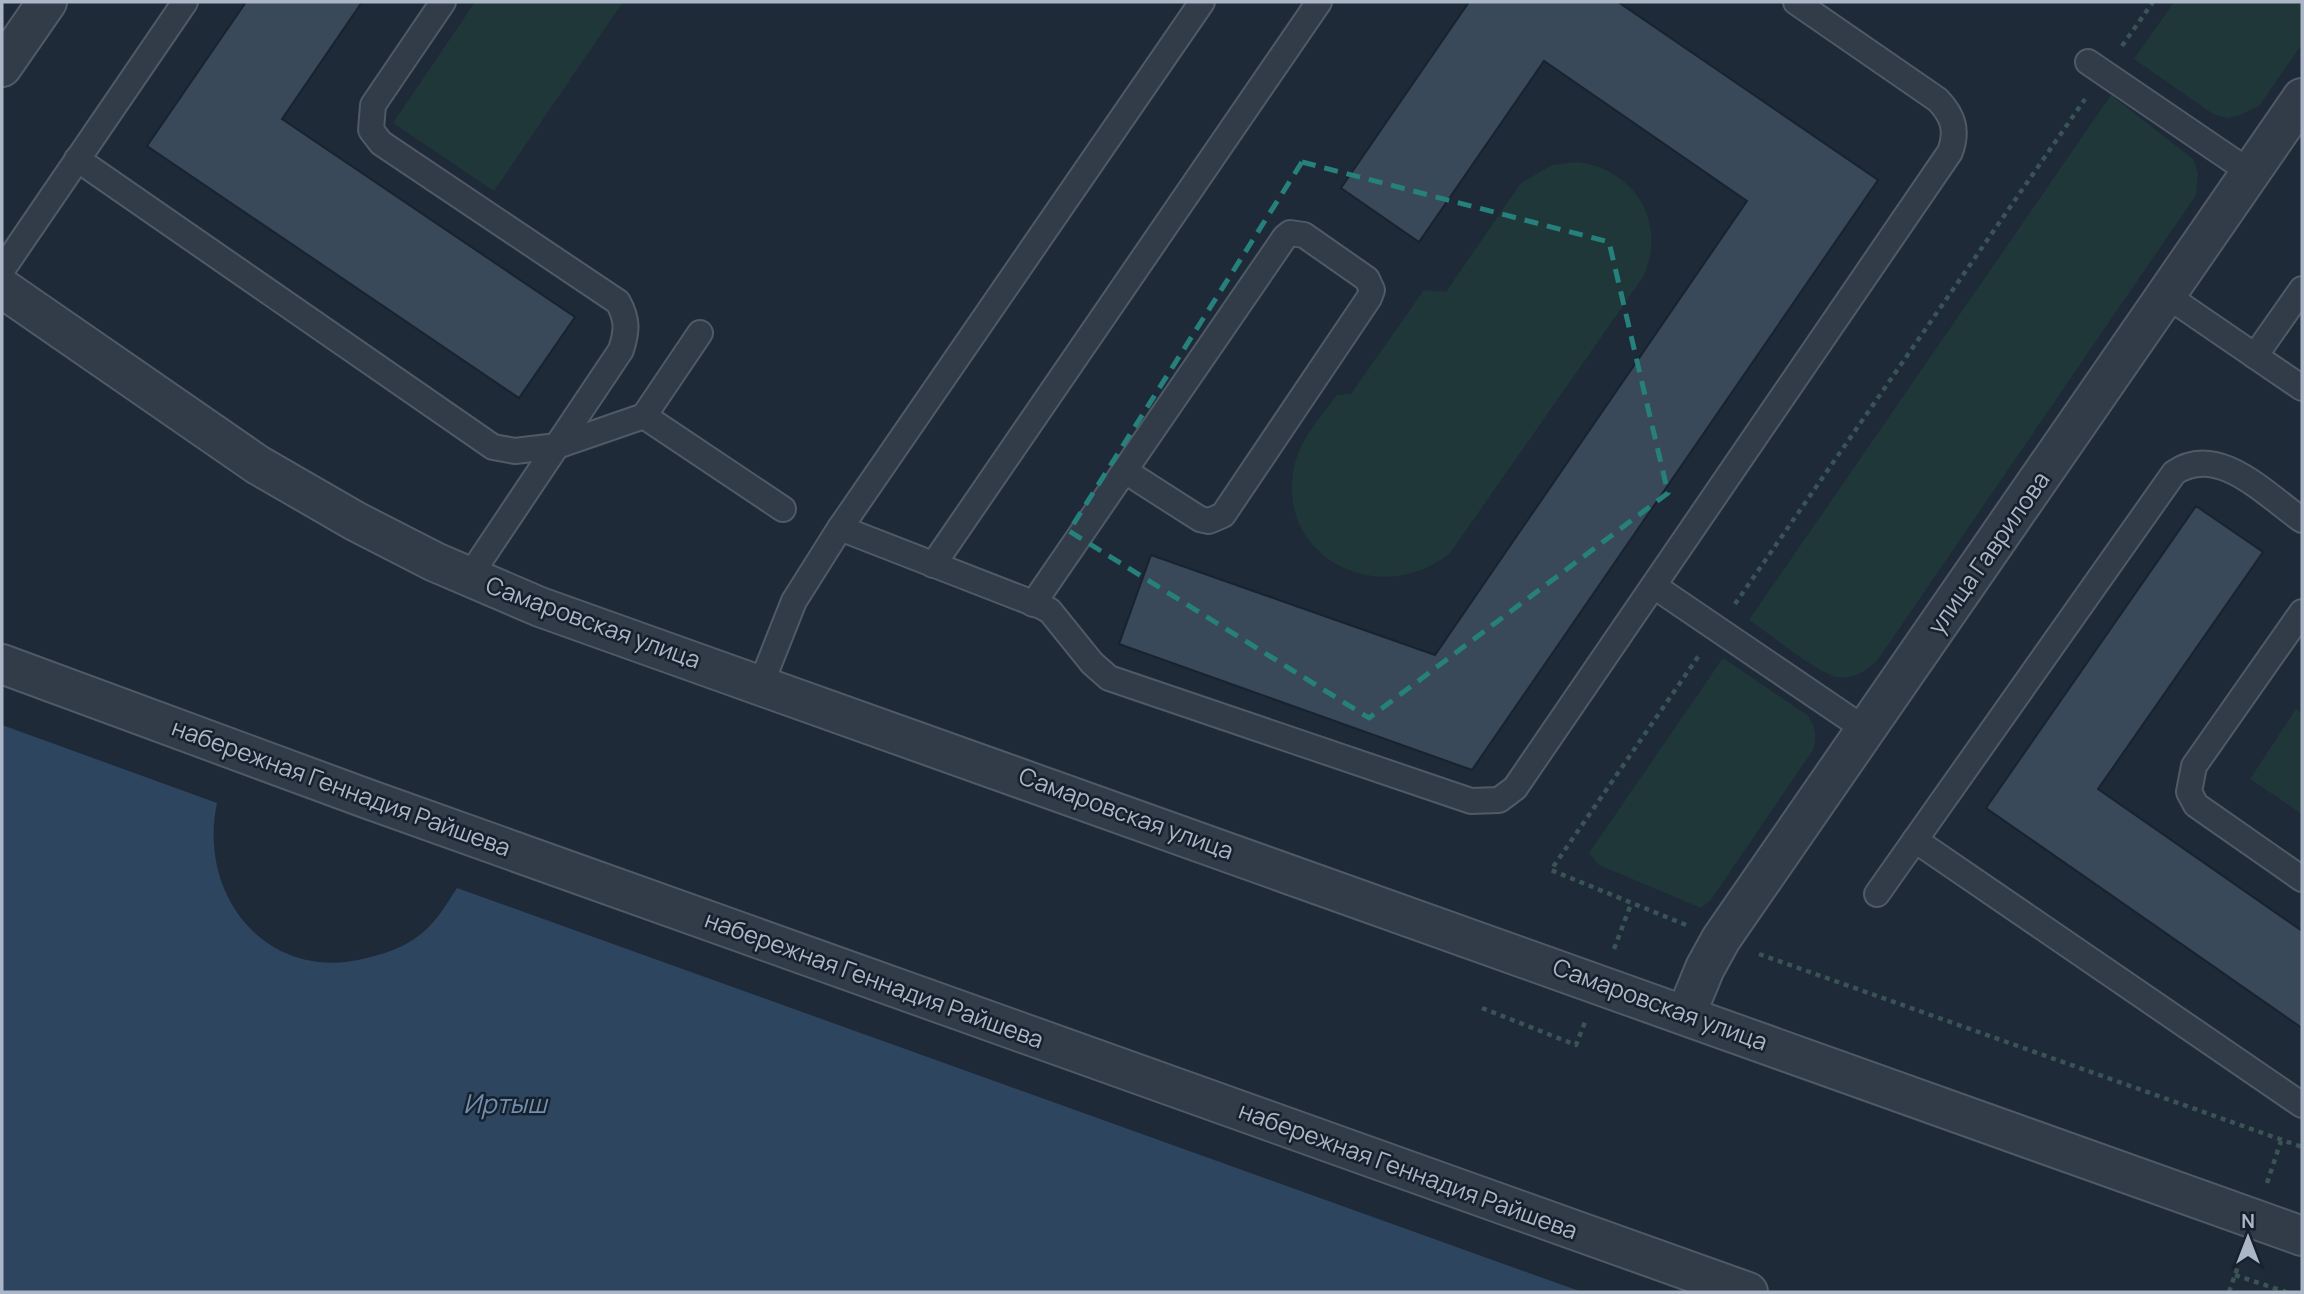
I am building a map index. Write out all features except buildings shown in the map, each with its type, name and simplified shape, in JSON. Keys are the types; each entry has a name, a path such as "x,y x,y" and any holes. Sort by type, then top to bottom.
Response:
{"street":[{"path":"2,67 47,2"},
{"name":"улица Гаврилова","path":"1686,1014 1705,968 1721,939 2302,98"},
{"name":"Самаровская улица","path":"2,288 258,465 355,521 469,577 540,607 2302,1236"},
{"name":"набережная Геннадия Райшева","path":"2,664 365,798 1748,1292"}],"lane":[{"path":"2,270 185,2"},
{"path":"443,2 373,105 370,130 381,144 618,302 626,317 626,334 621,350 469,577"},
{"path":"761,684 794,601 840,528 1202,2"},
{"path":"933,565 1319,2"},
{"path":"840,528 1050,611 1092,663 1109,678 1471,801 1499,800 1515,788 1950,152 1954,140 1954,125 1949,112 1938,100 1796,2"},
{"path":"2096,67 2250,173"},
{"path":"77,159 476,438 493,447 514,451 556,446 644,416 700,333"},
{"path":"1033,604 1284,237 1290,233 1304,235 1367,279 1372,290 1369,298 1223,515 1209,522 1200,519 1125,471"},
{"path":"2255,356 2302,289"},
{"path":"2166,295 2302,388"},
{"path":"644,416 783,509"},
{"path":"1877,894 2174,473 2187,464 2207,461 2227,467 2302,520"},
{"path":"1654,586 1866,730"},
{"path":"2302,612 2194,766 2189,792 2196,805 2302,879"},
{"path":"1915,840 2302,1105"}],"path":[{"path":"2154,2 2096,67 1718,629 1551,870 1721,939 2302,1147"},
{"path":"2229,1292 2235,1275 2286,1292"}],"highlighted area":[{"path":"1302,162 1609,242 1668,493 1369,718 1069,531"}],"green space":[{"path":"475,2 623,2 494,191 393,123"},
{"path":"2174,2 2302,2 2302,44 2259,106 2227,118 2213,114 2134,59"},
{"path":"2111,95 2193,159 2198,173 2196,195 1877,661 1854,676 1843,678 1828,674 1749,620"},
{"path":"1577,162 1615,175 1630,187 1641,202 1651,237 1650,257 1643,277 1450,553 1423,569 1394,576 1366,575 1340,566 1318,550 1301,528 1293,500 1294,468 1305,439 1337,395 1351,394 1424,290 1446,292 1521,183 1552,165"},
{"path":"1723,658 1807,715 1814,728 1815,740 1813,750 1710,901 1701,908 1599,865 1589,853"},
{"path":"2296,709 2302,714 2302,814 2250,779"}],"water":[{"name":"Иртыш","path":"2,725 217,803 214,838 218,871 230,900 247,926 271,945 299,958 331,963 367,958 396,949 415,939 426,929 457,888 1582,1292 2,1292"}]}
